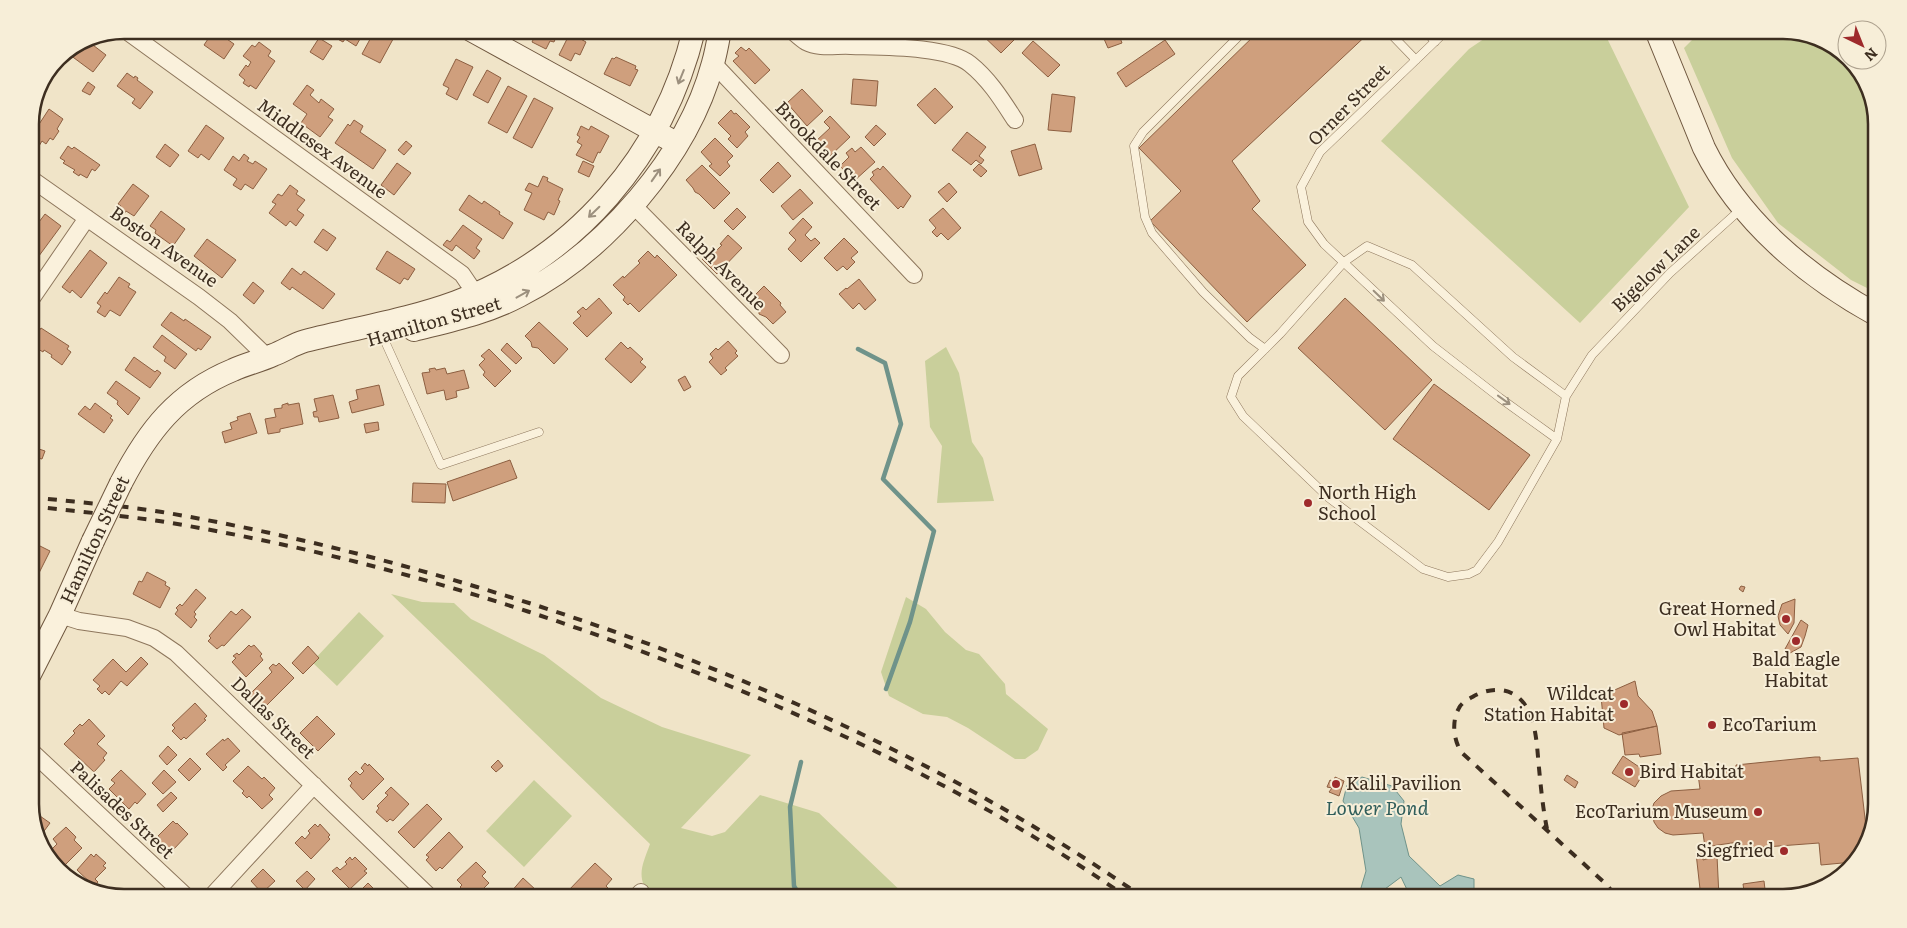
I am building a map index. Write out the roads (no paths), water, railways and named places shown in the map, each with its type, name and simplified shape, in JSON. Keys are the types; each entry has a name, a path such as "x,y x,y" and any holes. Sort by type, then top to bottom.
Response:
{"main road":[{"path":"487,39 678,144"},
{"name":"Hamilton Street","path":"271,356 305,355 383,337 480,302 505,280 551,250 612,194 633,167 673,96 687,62 692,39"},
{"name":"Hamilton Street","path":"39,656 121,483 147,437 178,403 202,385 217,377 302,342 421,313 518,297 563,270 600,240 633,205 678,144 703,93 713,63 718,39"},
{"path":"1660,39 1710,160 1743,208 1761,228 1801,265 1868,310"}],"street":[{"name":"Middlesex Avenue","path":"137,39 462,274 480,302"},
{"path":"802,39 807,43 821,46 901,48 959,57 970,64 988,82 1015,120"},
{"name":"Brookdale Street","path":"713,63 914,275"},
{"name":"Boston Avenue","path":"39,184 135,250 215,309 271,356"},
{"name":"Ralph Avenue","path":"633,205 781,355"},
{"path":"39,288 87,218"},
{"name":"Dallas Street","path":"60,615 79,621 127,628 154,638 176,653 422,889"},
{"name":"Palisades Street","path":"39,758 178,889"},
{"path":"218,889 314,784"}],"lane":[{"path":"1235,39 1143,132 1134,146 1145,217 1152,233 1203,292 1250,338 1265,349"},
{"path":"1396,39 1416,60"},
{"path":"1432,39 1435,42"},
{"name":"Orner Street","path":"1438,39 1320,152 1301,187 1308,222 1324,244 1433,346 1557,439"},
{"name":"Bigelow Lane","path":"1566,396 1592,355 1670,273 1743,208"},
{"path":"1367,246 1412,265 1513,357 1566,396 1557,439 1498,542 1477,570 1469,574 1448,577 1423,569 1329,498 1243,416 1231,397 1233,389 1238,376 1265,349 1318,294 1344,262 1367,246"},
{"path":"383,337 441,465 539,432"}],"water":[{"name":"Lower Pond","path":"1362,777 1392,786 1404,801 1401,824 1409,856 1440,886 1458,875 1474,879 1474,889 1407,889 1401,877 1385,889 1361,889 1366,871 1359,828 1343,801 1347,785"}],"waterway":[{"path":"858,349 885,363 901,424 883,479 934,531 910,622 886,689"},
{"path":"796,889 794,886 790,807 801,762"}],"railway":[{"path":"39,498 162,512 321,545 477,587 652,645 738,679 823,716 906,756 988,800 1067,847 1130,889"},
{"path":"39,507 159,521 233,534 306,550 450,587 593,634 663,659 732,687 886,756 985,808 1114,889"},
{"path":"1547,829 1536,738 1533,722 1527,708 1516,696 1503,690 1489,691 1474,696 1460,706 1455,719 1455,736 1461,752 1610,889"}],"place":[{"name":"North High School","path":"1308,503"},
{"name":"Great Horned Owl Habitat","path":"1786,619"},
{"name":"Bald Eagle Habitat","path":"1796,641"},
{"name":"Wildcat Station Habitat","path":"1624,704"},
{"name":"EcoTarium","path":"1712,725"},
{"name":"Bird Habitat","path":"1629,772"},
{"name":"Kalil Pavilion","path":"1336,784"},
{"name":"EcoTarium Museum","path":"1758,812"},
{"name":"Siegfried","path":"1784,851"}]}
